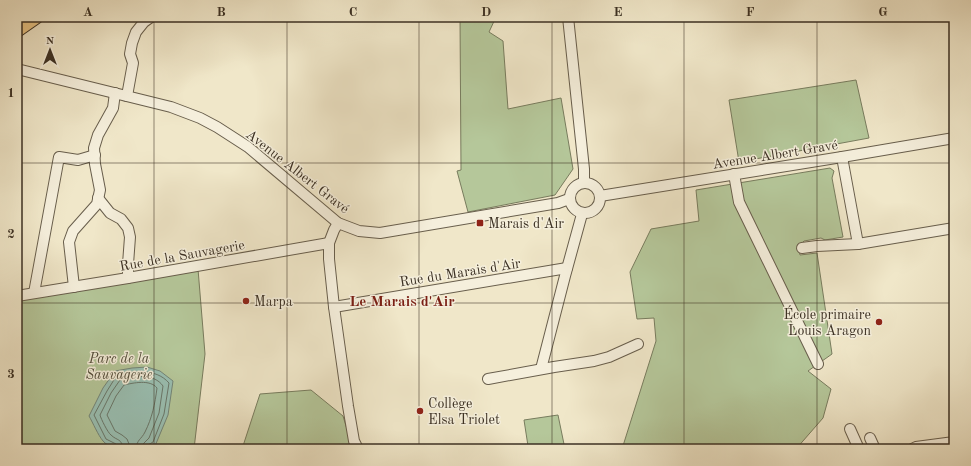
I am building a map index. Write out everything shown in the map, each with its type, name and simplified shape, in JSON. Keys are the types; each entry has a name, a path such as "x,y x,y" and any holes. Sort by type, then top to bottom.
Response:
{"main road":[{"path":"17,31 36,17"}],"street":[{"path":"127,96 133,63 130,54 132,43 136,32 144,22 151,17"},
{"path":"568,17 584,169 584,183"},
{"name":"Avenue Albert Gravé","path":"17,69 171,107 200,118 217,127 248,148 338,223 359,231 380,233 558,203 570,199"},
{"path":"74,287 69,242 73,231 97,204 100,190 95,164 94,148 98,135 113,108 114,93"},
{"name":"Avenue Albert Gravé","path":"600,196 954,138"},
{"path":"34,293 59,157 78,160 95,154"},
{"path":"842,157 858,244"},
{"path":"734,174 738,202 818,364"},
{"path":"584,183 589,183 597,188 600,196 599,206 596,210 587,214 582,214 573,209 570,199 570,194 575,186 584,183"},
{"path":"98,198 110,213 121,219 128,228 130,237 128,278"},
{"path":"542,369 582,214"},
{"path":"338,223 329,243 329,259 348,406 354,441 358,449"},
{"path":"802,248 858,244 954,228"},
{"name":"Rue de la Sauvagerie","path":"17,296 329,243"},
{"name":"Rue du Marais d'Air","path":"334,307 567,268"},
{"path":"488,379 609,357 638,344"},
{"path":"850,429 859,449"},
{"path":"870,438 876,449"},
{"path":"912,449 922,446 954,442"}],"green space":[{"path":"460,17 496,17 489,32 503,41 508,109 561,98 573,169 555,195 468,212 457,171 461,170"},
{"path":"856,80 869,138 739,162 729,100"},
{"path":"830,168 834,171 832,178 843,237 825,240 821,238 804,241 798,245 800,255 817,253 832,354 808,371 831,389 823,418 796,449 622,449 656,341 654,318 637,319 630,272 651,229 699,221 696,190"},
{"name":"Parc de la Sauvagerie","path":"198,269 205,354 194,449 17,449 17,297"},
{"path":"311,390 343,416 353,449 242,449 260,394"},
{"path":"558,415 565,449 520,449 528,446 524,420"}],"water":[{"path":"147,367 160,371 173,381 168,415 155,446 143,449 128,450 108,445 103,441 97,432 89,416 103,388 115,371"}],"place":[{"name":"Marais d'Air","path":"480,223"},
{"name":"Marpa","path":"246,301"},
{"name":"École primaire Louis Aragon","path":"879,322"},
{"name":"Collège Elsa Triolet","path":"420,411"}],"district":[{"name":"Le Marais d'Air","path":"402,301"}]}
